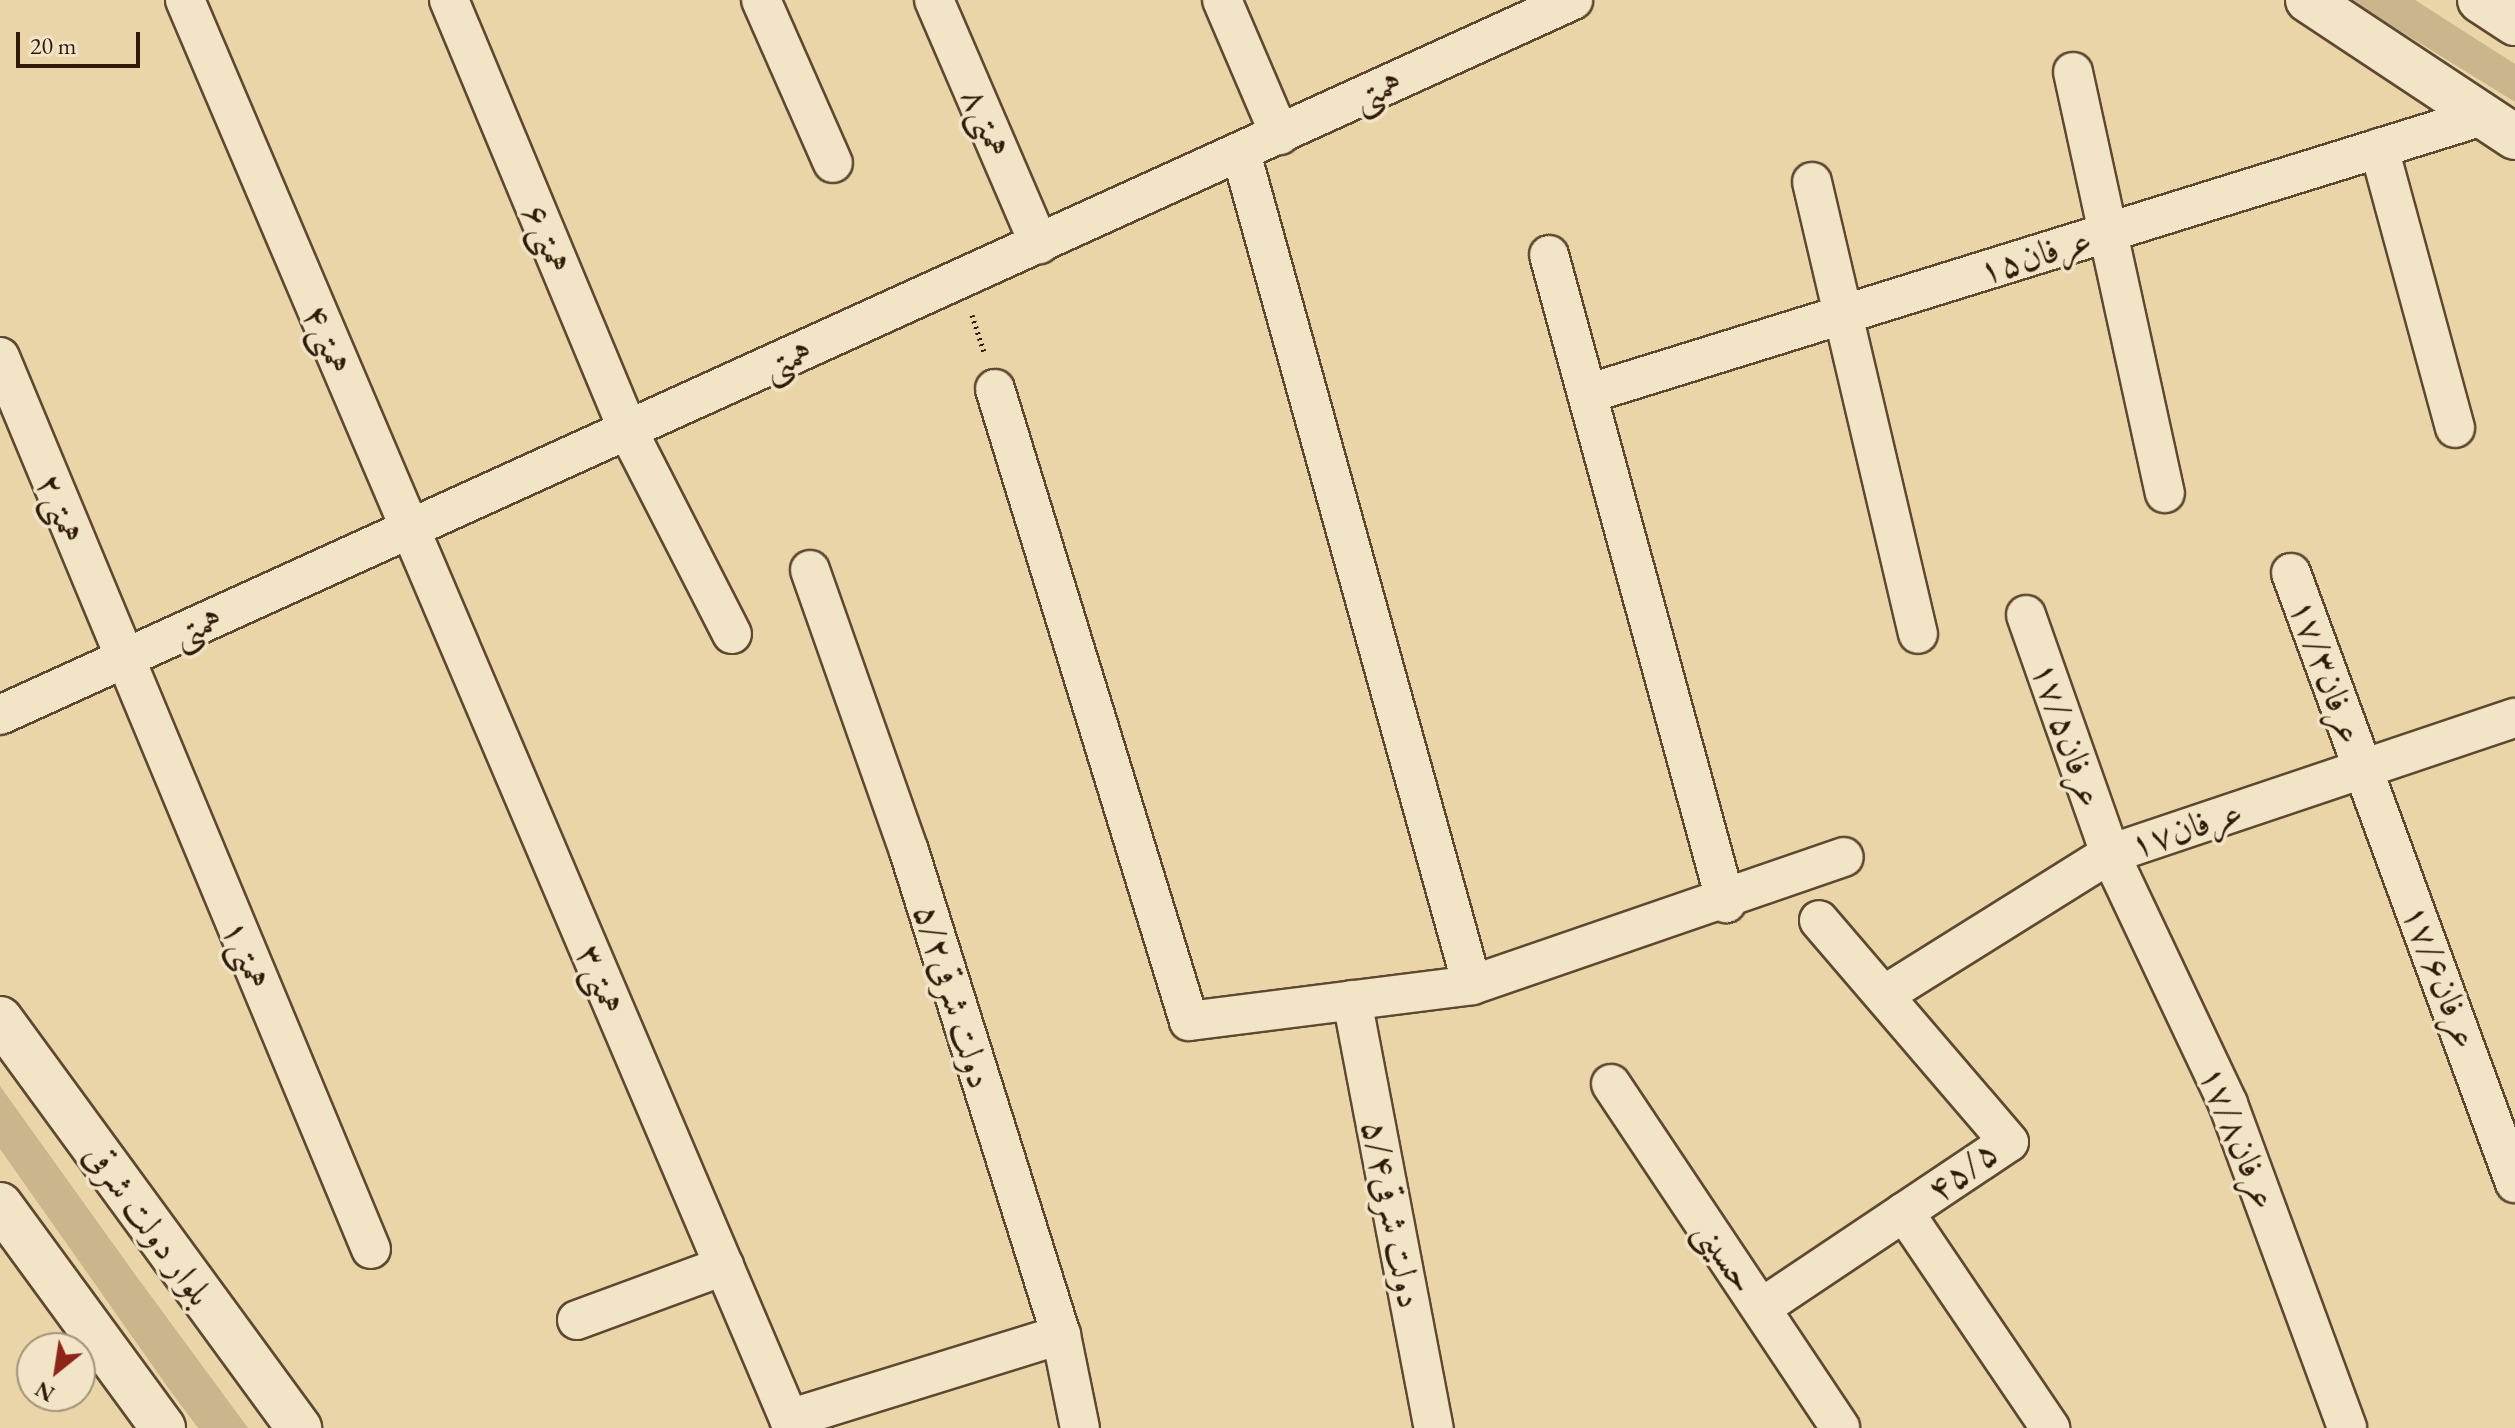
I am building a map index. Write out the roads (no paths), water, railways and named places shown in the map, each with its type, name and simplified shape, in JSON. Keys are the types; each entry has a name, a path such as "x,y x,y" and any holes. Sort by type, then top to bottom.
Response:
{"main road":[{"path":"2308,0 2499,126"},
{"path":"2480,0 2515,23"},
{"name":"بلوار دولت شرقی","path":"0,1019 299,1428"},
{"path":"0,1205 163,1428"}],"street":[{"name":"۴همتی","path":"185,0 409,530"},
{"name":"۶همتی","path":"449,0 628,431 732,634"},
{"path":"761,0 833,163"},
{"name":"همتی۸","path":"934,0 1039,244"},
{"path":"1222,0 1280,135"},
{"name":"همتی","path":"0,715 1573,0"},
{"path":"2073,72 2165,493"},
{"name":"۱۵عرفان","path":"1587,394 2379,148 2499,126"},
{"path":"2379,148 2455,428"},
{"path":"1241,153 1472,985"},
{"path":"1812,182 1918,634"},
{"path":"1549,255 1726,903"},
{"name":"۲همتی","path":"0,357 123,659"},
{"path":"995,389 1189,1021 1472,985 1726,903 1844,857"},
{"name":"۳همتی","path":"409,530 791,1423"},
{"name":"۵/۲دولت شرقی","path":"810,570 909,851 1061,1335 1080,1428"},
{"name":"۱۷/۳عرفان","path":"2291,573 2364,769"},
{"name":"۱۷/۵عرفان","path":"2026,615 2110,854"},
{"name":"۱همتی","path":"123,659 371,1249"},
{"name":"۱۷عرفان","path":"1884,995 2110,854 2515,718"},
{"name":"۱۷/۶عرفان","path":"2364,769 2515,1183"},
{"name":"۱۷/۸عرفان","path":"2110,854 2228,1104 2347,1428"},
{"name":"۴۵/۵","path":"1761,1308 2009,1142 1819,920"},
{"name":"۵/۴دولت شرقی","path":"1352,1000 1434,1428"},
{"name":"حسینی","path":"1611,1084 1840,1428"},
{"path":"1904,1212 2050,1428"},
{"path":"577,1320 724,1266"},
{"path":"791,1423 1061,1335"}]}
